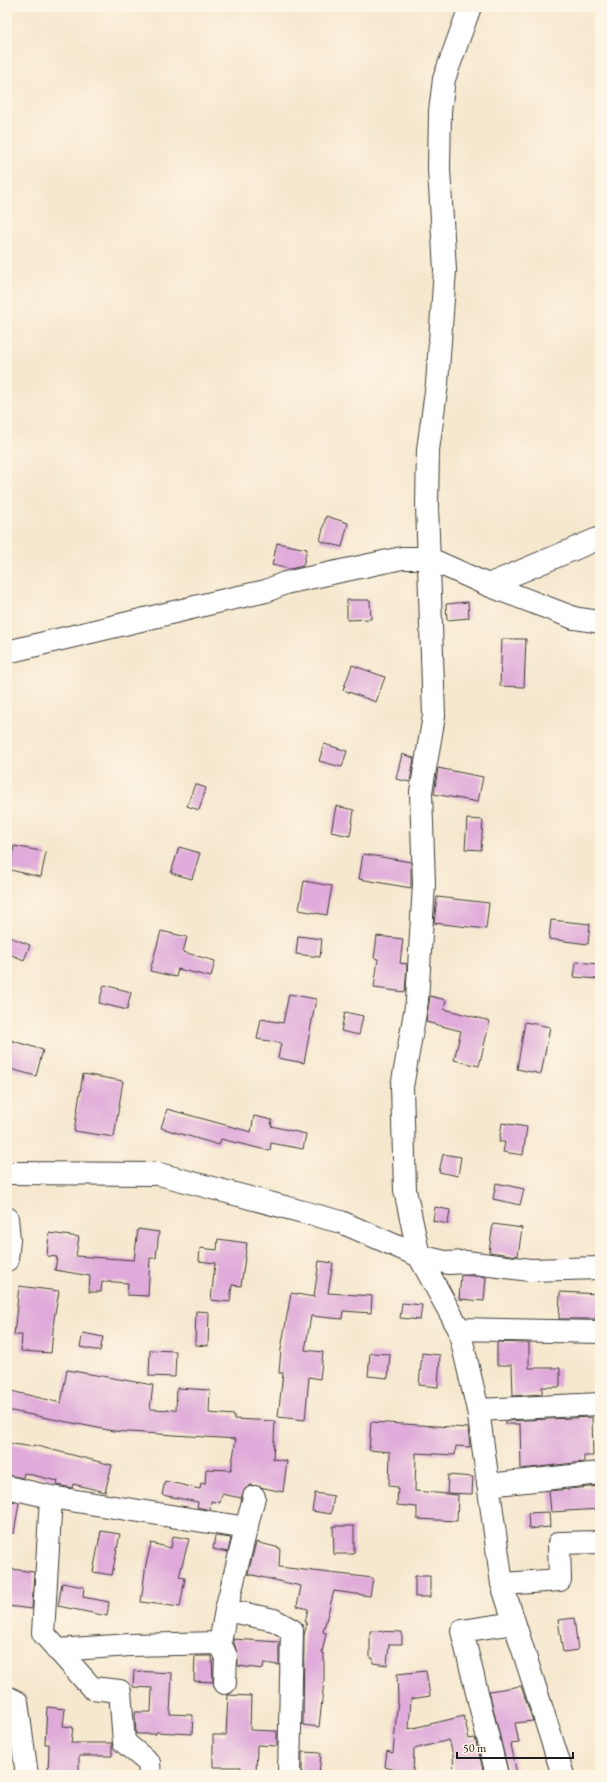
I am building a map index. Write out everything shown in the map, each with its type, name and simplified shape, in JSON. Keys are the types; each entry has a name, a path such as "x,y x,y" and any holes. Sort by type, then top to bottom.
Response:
{"street":[{"path":"470,7 444,79 440,111 439,169 445,270 437,384 428,450 428,558 434,716 421,792 424,884 417,1001 402,1087 405,1190 419,1256 459,1329 478,1410 502,1584 563,1775"},
{"path":"488,585 600,538"},
{"path":"7,652 266,591 285,583 402,558 428,558 488,585 574,618 600,622"},
{"path":"7,1173 159,1174 341,1222 419,1256 449,1263 466,1262 530,1270 600,1268"},
{"path":"7,1218 9,1239 7,1260"},
{"path":"459,1329 600,1332"},
{"path":"478,1410 600,1404"},
{"path":"488,1485 600,1473"},
{"path":"7,1487 51,1497 247,1528"},
{"path":"51,1497 43,1633 92,1688 120,1691 124,1742 149,1763 150,1775"},
{"path":"225,1683 226,1656 220,1643 226,1610 254,1497"},
{"path":"502,1584 560,1580 560,1543 600,1542"},
{"path":"226,1610 274,1620 292,1630 289,1775"},
{"path":"497,1775 462,1631 514,1623"},
{"path":"57,1650 130,1645 220,1643"},
{"path":"7,1697 17,1702 27,1775"}],"building":[{"path":"326,516 348,523 342,547 320,541"},
{"path":"277,543 307,549 303,566 290,569 272,565"},
{"path":"347,600 370,600 371,619 347,620"},
{"path":"468,602 469,618 447,620 446,604"},
{"path":"502,639 526,639 524,687 500,686"},
{"path":"352,665 385,677 376,702 343,690"},
{"path":"324,744 347,751 342,767 319,761"},
{"path":"402,754 414,758 410,782 396,779"},
{"path":"438,768 483,777 478,802 434,794"},
{"path":"195,784 206,788 199,810 187,806"},
{"path":"336,806 354,810 350,836 331,832"},
{"path":"467,819 483,820 481,850 465,849"},
{"path":"14,846 46,852 41,877 10,870"},
{"path":"179,847 200,853 192,879 171,873"},
{"path":"363,854 411,862 411,888 359,879"},
{"path":"304,881 332,886 327,915 299,910"},
{"path":"437,897 489,903 486,929 434,923"},
{"path":"551,920 590,924 588,944 549,939"},
{"path":"161,931 187,937 183,952 215,961 211,977 178,969 176,977 150,971"},
{"path":"7,936 30,945 24,960 7,953"},
{"path":"298,936 322,939 320,957 296,954"},
{"path":"377,936 403,939 400,963 407,964 405,992 374,988 378,959 374,958"},
{"path":"576,962 599,964 598,979 574,977"},
{"path":"104,985 131,992 127,1010 99,1003"},
{"path":"289,994 316,999 304,1063 278,1058 281,1043 257,1039 261,1019 283,1023"},
{"path":"430,996 446,1000 444,1009 490,1021 479,1066 454,1060 461,1031 426,1022"},
{"path":"345,1012 363,1016 359,1035 341,1031"},
{"path":"525,1022 550,1027 541,1074 517,1069"},
{"path":"10,1040 43,1050 36,1076 7,1068 7,1050"},
{"path":"83,1074 123,1081 114,1137 74,1131"},
{"path":"167,1109 251,1132 254,1116 272,1120 271,1126 306,1134 303,1149 271,1143 270,1151 221,1139 219,1145 161,1128"},
{"path":"502,1123 527,1127 523,1155 503,1152 505,1142 499,1142"},
{"path":"443,1154 461,1157 458,1176 439,1172"},
{"path":"496,1183 524,1189 520,1205 493,1199"},
{"path":"435,1207 450,1210 448,1224 433,1221"},
{"path":"493,1224 522,1228 518,1256 489,1252"},
{"path":"138,1229 159,1232 156,1258 150,1258 148,1296 127,1295 128,1283 102,1281 101,1292 89,1292 90,1276 55,1270 57,1257 47,1256 49,1233 79,1237 76,1256 134,1260"},
{"path":"218,1239 247,1243 241,1286 232,1285 230,1302 211,1300 215,1263 199,1261 200,1248 217,1250"},
{"path":"319,1261 333,1263 328,1293 372,1296 371,1313 343,1311 342,1319 311,1316 305,1350 323,1352 320,1379 309,1377 305,1420 278,1417 283,1373 279,1373 281,1349 291,1293 314,1297"},
{"path":"461,1275 486,1277 484,1301 459,1299"},
{"path":"19,1286 59,1291 54,1319 51,1353 21,1351 22,1335 14,1335"},
{"path":"560,1292 600,1294 600,1319 559,1319"},
{"path":"402,1303 422,1305 420,1320 400,1318"},
{"path":"196,1311 209,1312 208,1346 195,1345"},
{"path":"83,1333 103,1337 100,1351 80,1347"},
{"path":"497,1342 529,1343 529,1368 560,1368 560,1387 542,1387 542,1394 513,1396 512,1365 497,1365"},
{"path":"150,1350 176,1351 175,1377 149,1376"},
{"path":"370,1353 390,1354 388,1378 368,1376"},
{"path":"422,1353 440,1355 438,1387 419,1385"},
{"path":"67,1370 153,1385 150,1409 176,1410 177,1388 210,1390 209,1413 234,1415 234,1419 275,1421 273,1459 287,1461 283,1492 251,1485 245,1489 241,1498 222,1494 220,1503 211,1501 210,1510 197,1507 198,1502 162,1495 165,1481 200,1489 201,1483 205,1484 206,1469 231,1470 236,1439 113,1431 7,1410 7,1390 61,1403"},
{"path":"592,1417 593,1456 584,1456 584,1462 521,1469 520,1424 505,1424 505,1421"},
{"path":"371,1422 468,1428 470,1447 456,1446 455,1455 416,1453 415,1491 458,1495 457,1521 417,1519 417,1507 397,1505 398,1487 389,1486 390,1452 369,1450"},
{"path":"7,1443 33,1447 33,1445 112,1465 105,1492 73,1484 72,1488 57,1485 58,1481 24,1473 23,1478 7,1475"},
{"path":"448,1475 473,1477 472,1494 447,1493"},
{"path":"600,1486 600,1509 551,1512 549,1491"},
{"path":"315,1493 334,1496 331,1514 312,1511"},
{"path":"7,1500 19,1503 14,1533 7,1533"},
{"path":"549,1512 550,1527 529,1529 528,1513"},
{"path":"333,1526 354,1526 354,1554 334,1554"},
{"path":"101,1531 120,1534 112,1575 93,1572"},
{"path":"173,1536 189,1539 179,1577 185,1578 180,1607 141,1602 146,1564 151,1543 171,1548"},
{"path":"215,1536 231,1538 228,1552 213,1549"},
{"path":"256,1542 280,1548 279,1567 373,1578 370,1596 334,1591 323,1632 326,1633 322,1653 324,1653 324,1681 319,1727 303,1725 304,1635 307,1624 305,1623 308,1609 297,1606 301,1586 248,1574"},
{"path":"12,1569 34,1572 32,1609 8,1606"},
{"path":"415,1576 430,1576 430,1597 415,1597"},
{"path":"62,1583 84,1587 83,1597 109,1602 107,1616 58,1606"},
{"path":"574,1618 578,1650 563,1652 558,1620"},
{"path":"370,1631 402,1632 402,1644 389,1644 387,1665 373,1663 373,1658 370,1658"},
{"path":"233,1639 279,1642 279,1665 264,1663 263,1669 238,1666 238,1656"},
{"path":"195,1656 212,1656 213,1682 194,1681"},
{"path":"134,1671 172,1673 170,1714 193,1715 192,1734 156,1732 156,1734 136,1734 135,1712 151,1712 152,1688 133,1687"},
{"path":"426,1671 430,1696 411,1699 409,1729 464,1716 469,1739 475,1738 484,1773 454,1775 453,1755 449,1740 414,1749 413,1775 395,1775 395,1770 385,1767 387,1751 393,1753 398,1698 397,1674"},
{"path":"521,1686 533,1721 515,1723 519,1743 511,1744 517,1775 509,1775 489,1691"},
{"path":"228,1695 251,1696 250,1730 277,1731 277,1746 257,1745 256,1775 241,1775 241,1767 213,1767 213,1735 226,1735"},
{"path":"47,1707 65,1709 63,1726 73,1727 71,1743 112,1743 112,1756 79,1756 79,1775 48,1775 49,1744 45,1744"},
{"path":"302,1752 321,1753 319,1775 302,1775"}]}
